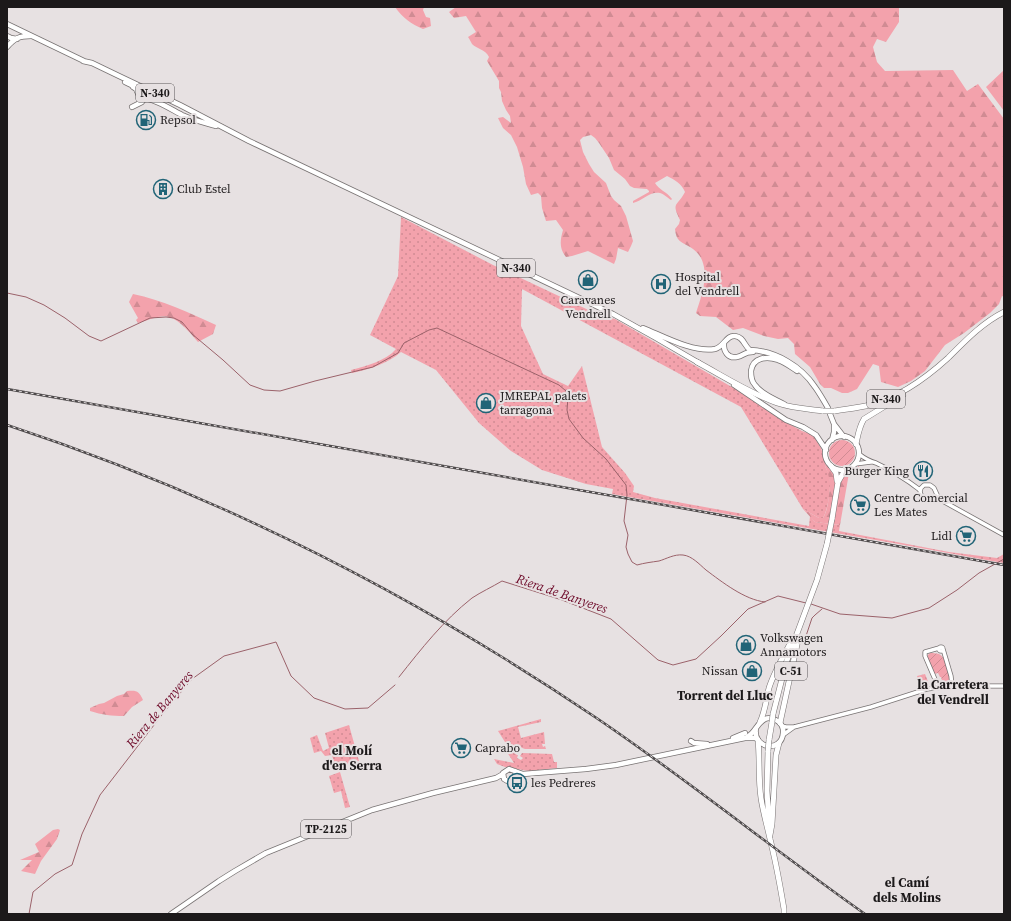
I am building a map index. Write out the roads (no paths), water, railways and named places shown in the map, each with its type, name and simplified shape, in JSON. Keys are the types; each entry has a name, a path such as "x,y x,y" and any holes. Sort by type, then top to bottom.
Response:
{"highway":[{"name":"N-340","path":"697,362 760,396 787,406 832,412 852,409 885,400 910,388 932,372 979,328 989,320 1004,312"},
{"path":"856,444 860,424 864,419 912,389 929,377 932,372"},
{"path":"831,466 836,473 838,482"},
{"name":"C-51","path":"784,914 778,873 770,838 767,791 769,740 773,714 786,663 817,580 827,544 838,482 845,470"},
{"path":"760,722 779,663 802,619"},
{"name":"C-51","path":"781,724 802,619"},
{"path":"758,739 760,791 770,838"},
{"path":"770,838 776,755 779,743"}],"main road":[{"name":"N-340","path":"7,24 145,92 225,129"},
{"path":"7,36 17,39"},
{"path":"7,47 12,41 24,36 33,36"},
{"name":"N-340","path":"83,61 92,63 120,76 205,117 225,129 606,310 697,362"},
{"path":"120,76 143,89 145,92 176,103"},
{"path":"123,81 136,89 142,98 152,100 184,115 216,126"},
{"path":"142,98 146,96 145,92"},
{"path":"632,324 684,345 693,347 711,349 721,346 729,337 736,336 742,339 745,346 750,350 769,353 783,358 802,371 809,380"},
{"path":"724,343 724,350 729,356 736,358 750,352 769,355 790,364 815,386 825,410"},
{"path":"743,354 745,346"},
{"path":"787,406 755,386 751,377 752,367 756,361 764,357 778,360 803,375"},
{"path":"697,362 782,417 816,435 826,450"},
{"path":"832,412 834,432 832,440"},
{"path":"834,424 844,436 851,439 856,444 859,450 858,459 855,464 845,470 831,466 827,460 826,450 827,446 832,440 844,436"},
{"path":"691,741 694,744 718,744 751,735 760,722 768,718 776,720 781,724 783,730 782,739 779,743 772,746 761,744 756,734 756,728"},
{"path":"745,736 758,739"},
{"name":"TP-2125","path":"503,777 505,770 509,769 523,774 616,766 718,744"},
{"path":"515,772 515,779"},
{"name":"TP-2125","path":"171,914 219,881 266,853 372,810 433,793 496,778 503,777 509,782 512,782 523,774"}],"street":[{"path":"859,454 865,459 921,488"},
{"path":"855,464 872,462"},
{"path":"894,473 897,468"},
{"path":"939,499 932,486 927,484 921,488 920,495 923,498 926,499 932,497 939,499 1004,535"},
{"path":"932,497 934,495 934,491"},
{"path":"937,684 925,656 925,652 931,650 941,650 947,661 952,678 952,686"},
{"path":"781,724 786,727 794,727 871,707 927,689 952,686 1004,686"},
{"path":"783,735 794,727"}],"waterway":[{"path":"7,293 26,297 44,305 65,318 89,336 101,341 150,318 174,318 182,322 192,334 250,385 264,390 280,391 373,367 398,353 404,343 429,330 437,328 559,385 566,391 568,397 567,410 569,419 583,438 606,459 626,485 627,495 624,521 628,535 626,547 632,562 637,565 659,561 676,555 683,555 695,561 734,590 757,601 765,602"},
{"name":"Riera de Banyeres","path":"811,604 840,614 892,618 929,608 957,590 979,573 1004,559"},
{"name":"Riera de Banyeres","path":"399,677 442,625 461,607 472,598 502,581 562,600 611,619 658,660 673,665 696,659 748,609 778,596 806,603"},
{"path":"804,642 812,618 822,609"},
{"name":"Riera de Banyeres","path":"29,914 33,892 55,874 72,865 82,834 100,795 161,716 192,679 224,656 276,642 291,676 314,698 345,709 368,708 395,685"}],"railway":[{"path":"7,389 1004,565"},
{"path":"7,425 85,452 161,482 237,515 311,551 456,629 595,717 865,914"}],"place":[{"name":"Repsol","path":"146,120"},
{"name":"Club Estel","path":"163,189"},
{"name":"Caravanes Vendrell","path":"588,280"},
{"name":"Hospital del Vendrell","path":"661,284"},
{"name":"JMREPAL palets tarragona","path":"486,403"},
{"name":"Burger King","path":"923,471"},
{"name":"Centre Comercial Les Mates","path":"860,505"},
{"name":"Lidl","path":"966,536"},
{"name":"Volkswagen Annamotors","path":"746,645"},
{"name":"Nissan","path":"752,671"},
{"name":"Caprabo","path":"461,748"},
{"name":"les Pedreres","path":"517,783"}],"district":[{"name":"la Carretera del Vendrell","path":"953,692"},
{"name":"Torrent del Lluc","path":"725,695"},
{"name":"el Molí d'en Serra","path":"352,758"},
{"name":"el Camí dels Molins","path":"907,890"}]}
